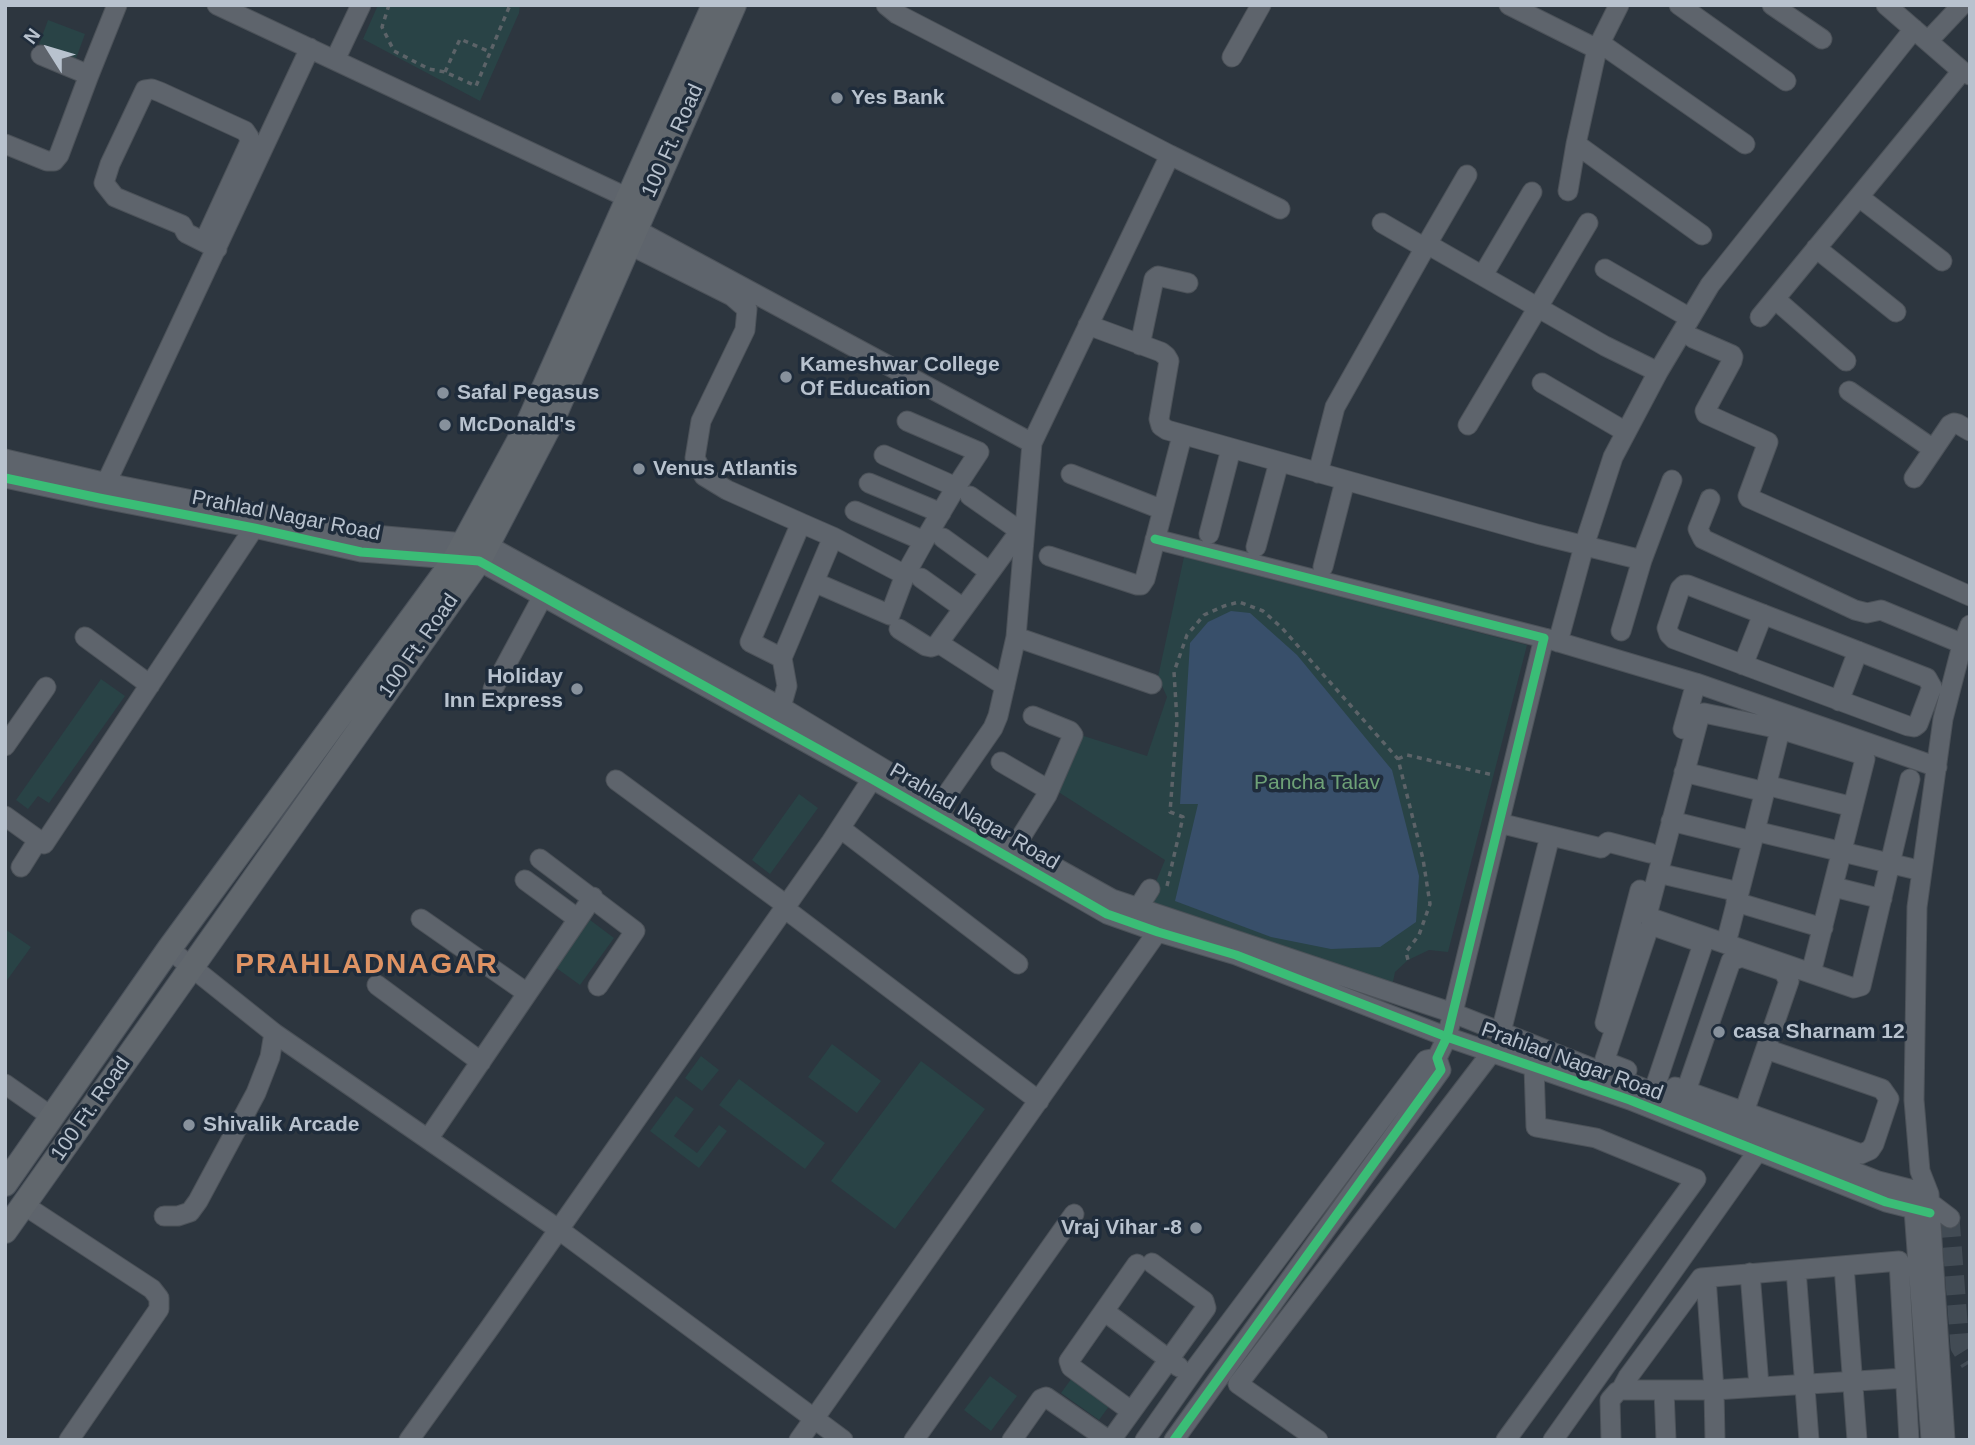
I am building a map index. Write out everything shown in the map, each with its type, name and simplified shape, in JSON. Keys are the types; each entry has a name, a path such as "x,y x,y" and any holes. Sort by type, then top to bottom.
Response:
{"main road":[{"name":"100 Ft. Road","path":"5,1231 191,968 471,552 551,422 632,237 636,202 714,5"},
{"name":"100 Ft. Road","path":"5,1184 169,949 471,552 527,426 734,5"}],"street":[{"path":"5,144 47,161 54,161 59,155 117,5"},
{"path":"217,5 636,202"},
{"path":"335,60 361,5"},
{"path":"886,5 897,14 1280,209"},
{"path":"1233,57 1261,5"},
{"path":"1509,5 1599,46 1745,144"},
{"path":"1568,191 1599,46 1619,5"},
{"path":"1772,5 1822,39"},
{"path":"1760,317 1966,73 1886,5"},
{"path":"1174,1440 1441,1070 1437,1058 1447,1037 1499,824 1551,640 1613,457 1658,372 1691,328 1710,285 1921,35 1962,5"},
{"path":"1692,9 1786,81"},
{"path":"210,245 310,48"},
{"path":"41,55 89,75"},
{"path":"103,491 210,245 250,142 246,131 160,92 145,90 110,163 104,183 115,197 182,225 186,233 210,245"},
{"path":"1576,144 1702,235"},
{"path":"941,803 993,728 998,716 1016,637 1032,443 1170,155"},
{"path":"1318,473 1335,407 1467,175"},
{"path":"1483,275 1532,192"},
{"path":"1859,197 1942,261"},
{"path":"1382,223 1483,275 1605,346 1658,372"},
{"path":"1468,425 1588,223"},
{"path":"632,237 1032,443"},
{"path":"632,237 732,296 747,309 745,330 701,421 695,458 704,476 727,490 913,576 963,608"},
{"path":"1816,248 1896,312"},
{"path":"1605,270 1733,356 1706,414 1768,442 1749,498 1970,596"},
{"path":"1140,345 1154,279 1158,276 1188,283"},
{"path":"1775,299 1846,361"},
{"path":"1088,325 1161,352 1169,361 1159,419 1161,426 1167,430 1279,463 1642,560"},
{"path":"1542,383 1626,432"},
{"path":"1849,391 1933,449"},
{"path":"907,421 979,452"},
{"path":"1914,478 1950,425 1954,423 1970,431"},
{"path":"814,582 890,615 934,540 941,513 963,492 979,452 999,425"},
{"path":"1049,556 1137,586 1143,583 1182,436"},
{"path":"1209,534 1231,449"},
{"path":"884,455 963,492 1023,528"},
{"path":"5,459 103,491 471,552 781,707 876,773 941,803 1112,899 1138,908 1163,925 1453,1013 1592,1068 1744,1112 1865,1154 1874,1144 1889,1099 1882,1089 1766,1049"},
{"path":"1256,547 1279,463"},
{"path":"1071,474 1163,510"},
{"name":"Prahlad Nagar Road","path":"5,478 103,491 361,552 471,552 543,596 876,773 1107,914 1163,925 1447,1037 1763,1144 1886,1202 1922,1196"},
{"path":"1621,631 1642,560 1672,480"},
{"path":"1323,567 1345,481"},
{"path":"869,483 941,513"},
{"path":"1710,499 1698,529 1703,539 1855,610 1867,613 1881,611 1966,634 1943,719 1917,907 1914,1100 1945,1440"},
{"path":"855,511 934,540 990,572"},
{"path":"782,658 750,642 801,523"},
{"path":"5,816 44,844 254,528"},
{"path":"940,644 940,639 1023,528"},
{"path":"781,707 787,686 782,658 833,537"},
{"path":"1155,539 1551,640 1696,683 1863,755 1865,759 1811,973"},
{"path":"1688,585 1763,614 1927,678 1932,687 1918,724 1914,727 1908,726 1674,639 1667,628 1680,589 1688,585"},
{"path":"493,690 543,596"},
{"path":"1743,665 1763,614"},
{"path":"899,629 926,646 940,644"},
{"path":"1016,637 1153,684"},
{"path":"85,638 150,685"},
{"path":"940,644 1005,686"},
{"path":"1839,701 1858,651"},
{"path":"1726,943 1765,788 1777,717 1778,678"},
{"path":"1592,1068 1696,683"},
{"path":"5,746 46,687"},
{"path":"1910,779 1861,986 1854,988 1647,915 1700,714 1777,717 1937,767"},
{"path":"1016,845 1049,789 1072,739 1072,733 1032,716"},
{"path":"1001,762 1049,789"},
{"path":"1684,772 1853,807"},
{"path":"416,1437 876,773"},
{"path":"616,780 1039,1101"},
{"path":"1671,821 1842,852 1922,871"},
{"path":"1499,824 1601,848 1608,842 1650,853"},
{"path":"840,828 1018,964"},
{"path":"1501,1032 1550,836"},
{"path":"21,867 38,840"},
{"path":"540,859 635,931 598,986"},
{"path":"1658,873 1738,897 1823,928"},
{"path":"525,880 578,919"},
{"path":"1834,887 1882,899"},
{"path":"1138,908 1158,889"},
{"path":"428,1139 593,897"},
{"path":"421,919 527,993"},
{"path":"799,1440 1163,925"},
{"path":"1553,1440 1763,1144 1672,1090 1605,1059 1648,930 1654,926 1697,941 1702,947 1672,1090"},
{"path":"169,949 274,1033 558,1229 843,1440"},
{"path":"1672,1090 1731,961 1742,957 1783,971 1789,981 1744,1112"},
{"path":"377,985 481,1062"},
{"path":"164,1216 178,1216 190,1212 198,1201 256,1093 270,1058 274,1033"},
{"path":"1318,1440 1238,1384 1492,1052"},
{"path":"1228,1324 1206,1308 1204,1301 1145,1264 1104,1311 1070,1358 1069,1364 1127,1417 1145,1439 1426,1060 1437,1058"},
{"path":"1506,1440 1696,1179 1595,1138 1536,1127 1534,1067"},
{"path":"5,1084 52,1117"},
{"path":"1922,1196 1950,1218"},
{"path":"1922,1196 1931,1440"},
{"path":"24,1205 152,1289 159,1298 159,1309 69,1440"},
{"path":"914,1440 1073,1214"},
{"path":"1621,1390 1701,1278 1899,1261 1909,1440"},
{"path":"1844,1266 1857,1440"},
{"path":"1796,1270 1808,1440"},
{"path":"1750,1273 1759,1386"},
{"path":"1706,1278 1715,1440"},
{"path":"1012,1440 1041,1399 1046,1397 1110,1440 1206,1308"},
{"path":"1104,1311 1191,1375"},
{"path":"1611,1440 1610,1400 1621,1390 1714,1390 1905,1378"},
{"path":"1664,1390 1666,1440"},
{"path":"1179,1392 1198,1408"}],"path":[{"path":"389,5 382,27 394,51 428,71 445,72 475,86 510,5"},
{"path":"445,72 460,39 490,52"},
{"path":"1158,889 1183,817 1170,812 1177,721 1174,672 1187,635 1204,615 1239,602 1263,611 1282,628 1398,759 1423,859 1430,904 1419,935 1406,952 1408,960"},
{"path":"1398,759 1407,755 1493,775"}],"green space":[{"path":"378,5 520,5 519,13 480,101 363,39"},
{"path":"48,20 85,34 74,64 37,50"},
{"name":"Pancha Talav","path":"1184,557 1527,645 1448,952 1429,950 1408,960 1395,972 1390,996 1145,908 1165,860 1049,786 1071,732 1147,756 1167,697 1158,677"},
{"path":"101,679 125,696 49,803 38,796 28,809 16,800"},
{"path":"799,794 818,808 770,874 752,860"},
{"path":"590,920 614,938 580,985 555,967"},
{"path":"5,929 31,947 5,983"},
{"path":"832,1044 881,1081 857,1113 808,1077"},
{"path":"701,1056 719,1070 702,1091 685,1078"},
{"path":"921,1061 985,1109 895,1229 831,1181"},
{"path":"739,1079 825,1143 805,1169 719,1105"},
{"path":"676,1096 694,1109 674,1136 697,1153 719,1125 727,1131 699,1168 650,1131"},
{"path":"1077,1371 1115,1398 1099,1420 1061,1393"},
{"path":"990,1376 1017,1396 991,1431 964,1410"}],"water":[{"path":"1231,611 1250,613 1297,655 1392,770 1419,876 1416,922 1380,947 1331,949 1271,937 1175,901 1198,804 1180,804 1190,643 1208,622"}],"tunnel":[{"path":"1950,1218 1960,1347 1970,1363"}],"cycle path":[{"path":"5,478 361,552 479,561 872,779 1107,914 1236,955 1447,1037 1630,1100 1886,1202 1930,1213"},
{"path":"1155,539 1544,638 1447,1037 1437,1058 1441,1070 1174,1440"}],"place":[{"name":"Yes Bank","path":"837,98"},
{"name":"Kameshwar College Of Education","path":"786,377"},
{"name":"Safal Pegasus","path":"443,393"},
{"name":"McDonald's","path":"445,425"},
{"name":"Venus Atlantis","path":"639,469"},
{"name":"Holiday Inn Express","path":"577,689"},
{"name":"casa Sharnam 12","path":"1719,1032"},
{"name":"Shivalik Arcade","path":"189,1125"},
{"name":"Vraj Vihar -8","path":"1196,1228"}],"district":[{"name":"PRAHLADNAGAR","path":"367,965"}]}
